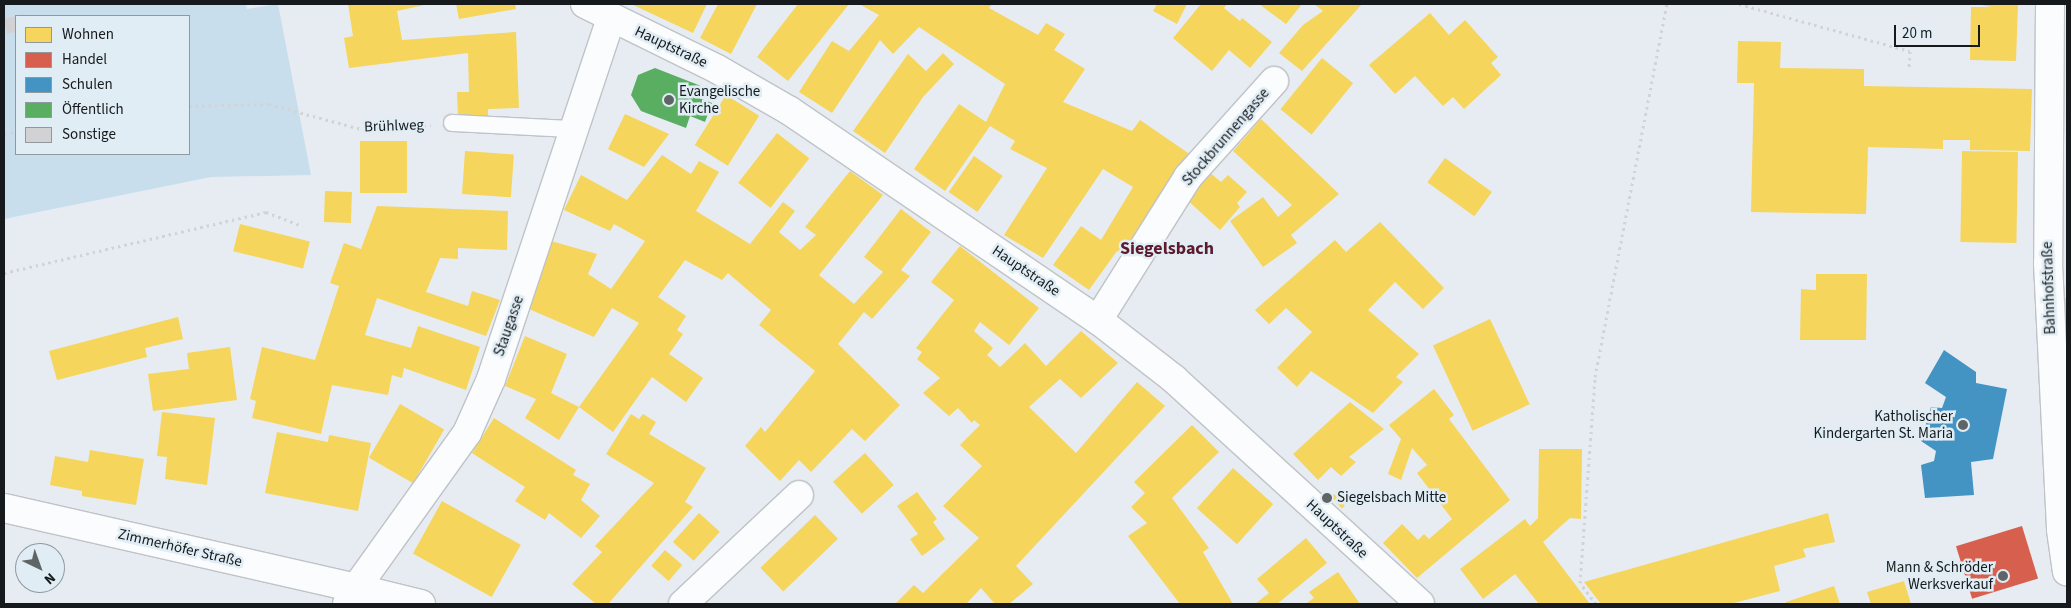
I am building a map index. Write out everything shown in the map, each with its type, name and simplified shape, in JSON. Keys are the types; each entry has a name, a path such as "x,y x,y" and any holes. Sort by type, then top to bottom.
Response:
{"street":[{"name":"Hauptstraße","path":"585,4 611,19 717,69 790,111 1098,320 1174,379 1420,604"},
{"name":"Bahnhofstraße","path":"2050,4 2048,263 2061,530 2067,572"},
{"name":"Staugasse","path":"352,596 467,432 491,379 572,129 611,19"},
{"name":"Stockbrunnengasse","path":"1098,320 1188,177 1274,80"},
{"path":"683,604 799,495"},
{"name":"Zimmerhöfer Straße","path":"4,508 352,596 421,604"}],"lane":[{"path":"452,123 572,129"}],"path":[{"path":"1596,604 1580,583 1595,377 1667,4"},
{"path":"1739,4 1910,52 1909,70"},
{"name":"Brühlweg","path":"190,106 269,104 365,130 452,123"},
{"path":"4,273 266,212 302,226"}],"shaded area":[{"path":"4,4 246,4 247,9 278,4 311,175 211,177 4,219"}],"building: Wohnen":[{"path":"348,4 429,4 397,11 402,40 516,32 519,108 488,109 488,116 458,117 457,92 469,92 468,53 349,68 344,38 353,36"},
{"path":"456,4 515,4 516,9 459,19"},
{"path":"631,4 707,4 693,33"},
{"path":"718,4 757,4 731,54 700,38"},
{"path":"798,4 849,4 788,81 757,57"},
{"path":"859,4 992,4 989,8 1038,35 1046,23 1065,34 1054,50 1085,69 1063,102 1132,131 1140,120 1191,155 1126,257 1117,251 1089,290 1053,265 1081,226 1101,240 1133,187 1103,169 1043,258 1004,235 1047,168 1010,149 1015,141 990,126 945,191 914,169 959,104 986,122 1005,84 919,27 893,54 880,40 832,113 799,92 832,41 849,51 879,15"},
{"path":"1157,4 1187,4 1177,24 1153,11"},
{"path":"1201,4 1227,4 1224,8 1240,21 1242,18 1272,42 1250,68 1229,50 1212,71 1173,38"},
{"path":"1259,4 1302,4 1286,24"},
{"path":"1314,4 1362,4 1302,71 1279,53 1303,25 1323,11"},
{"path":"1977,4 2018,4 2016,61 1970,60 1971,7 1991,7"},
{"path":"1430,13 1449,35 1465,20 1498,57 1491,63 1501,75 1464,109 1453,97 1443,106 1415,76 1395,94 1369,65"},
{"path":"1738,41 1781,42 1780,68 1864,69 1864,86 2032,89 2030,151 1970,150 1970,140 1943,140 1943,149 1868,147 1866,214 1751,212 1754,83 1737,83"},
{"path":"943,53 954,64 923,97 885,153 853,131 908,54 926,71"},
{"path":"1322,58 1353,83 1312,134 1280,109"},
{"path":"726,95 759,116 728,166 695,145"},
{"path":"625,114 669,134 644,167 608,149"},
{"path":"1261,119 1339,194 1291,235 1297,243 1263,267 1230,221 1263,197 1278,217 1292,205 1233,151"},
{"path":"777,133 809,158 771,208 738,183"},
{"path":"360,141 407,141 407,193 360,193"},
{"path":"465,151 514,154 511,197 462,194"},
{"path":"1962,151 2018,152 2016,243 1960,242"},
{"path":"662,155 691,174 699,161 719,172 696,211 750,244 783,202 795,211 779,232 800,250 816,235 805,227 850,171 883,195 819,275 854,304 883,272 864,257 901,209 931,232 901,270 910,276 872,319 864,312 838,344 900,405 865,441 852,429 811,472 799,460 780,481 745,446 761,427 765,432 815,371 759,325 771,310 728,273 722,280 685,260 658,297 686,316 677,330 683,334 669,354 703,378 686,402 652,377 613,432 579,407 639,323 612,308 594,337 529,309 551,241 597,254 588,274 611,289 645,241 614,224 610,231 564,210 581,175 627,200"},
{"path":"974,156 1003,176 977,212 949,192"},
{"path":"1445,158 1492,192 1474,216 1427,182"},
{"path":"1208,171 1221,182 1228,175 1247,192 1237,203 1240,207 1220,230 1185,198"},
{"path":"325,191 352,192 351,223 324,222"},
{"path":"377,206 508,211 507,250 458,248 458,259 440,258 426,292 468,306 472,291 500,300 486,336 377,298 365,335 411,348 418,326 480,347 466,390 404,368 402,378 392,375 388,395 332,385 321,434 252,418 256,401 250,399 262,347 315,360 339,286 330,283 344,243 361,249"},
{"path":"1380,222 1444,288 1423,309 1395,282 1368,310 1419,354 1396,377 1403,382 1373,413 1311,371 1297,387 1277,368 1312,332 1286,308 1269,324 1255,310 1335,240 1346,252"},
{"path":"240,224 310,241 303,269 233,251"},
{"path":"960,246 1039,308 1009,345 980,322 974,331 993,348 987,355 1000,367 1025,343 1046,366 1081,331 1118,363 1081,398 1060,379 1029,407 1076,453 1137,382 1165,406 1016,566 1033,584 1009,604 995,604 981,588 966,604 895,604 914,585 923,593 979,538 943,506 982,466 960,445 980,425 974,420 972,423 958,408 949,416 923,393 940,378 917,359 922,352 916,348 954,300 931,282"},
{"path":"1816,274 1867,274 1866,340 1800,340 1801,289 1816,290"},
{"path":"2063,298 2067,298 2067,338 2066,338"},
{"path":"178,317 183,339 145,348 147,357 57,380 49,351"},
{"path":"1490,319 1530,404 1473,431 1433,346"},
{"path":"525,336 567,354 551,393 579,407 559,440 525,418 536,399 505,386"},
{"path":"230,347 237,400 153,411 148,374 189,369 187,353"},
{"path":"1434,389 1454,415 1449,419 1510,500 1417,578 1383,543 1402,524 1418,540 1424,534 1429,539 1452,519 1417,473 1427,465 1412,448 1401,480 1388,474 1401,439 1389,425"},
{"path":"1350,402 1384,429 1349,457 1356,462 1341,476 1331,467 1318,480 1293,454"},
{"path":"400,404 444,430 413,483 369,458"},
{"path":"162,412 215,418 207,485 165,479 167,457 157,456"},
{"path":"631,414 639,419 643,414 656,422 649,434 706,468 685,502 693,507 608,604 596,604 572,584 602,552 595,546 654,483 606,454"},
{"path":"494,418 576,470 573,475 590,484 581,500 600,516 581,538 549,513 545,520 515,501 525,487 472,453"},
{"path":"1192,425 1219,452 1172,498 1209,548 1203,552 1233,604 1180,604 1128,536 1147,523 1131,507 1145,493 1134,482"},
{"path":"277,432 328,442 329,435 371,443 358,511 265,493"},
{"path":"1539,449 1582,449 1581,519 1570,518 1543,542 1590,604 1539,604 1515,574 1483,599 1460,569 1525,519 1530,526 1538,518"},
{"path":"90,450 144,459 136,505 82,496 82,491 50,485 55,456 88,462"},
{"path":"865,453 894,485 862,514 833,482"},
{"path":"1233,468 1273,504 1237,544 1197,508"},
{"path":"917,492 937,519 933,522 945,539 922,556 910,539 918,534 897,506"},
{"path":"1334,494 1345,506 1342,508 1331,497"},
{"path":"442,501 521,545 492,597 413,553"},
{"path":"699,513 720,532 694,561 673,542"},
{"path":"1828,513 1835,542 1803,549 1806,557 1774,566 1780,591 1730,604 1601,604 1584,582"},
{"path":"815,515 838,539 783,592 760,568"},
{"path":"1306,538 1327,563 1277,604 1255,604 1269,593 1257,579"},
{"path":"665,550 682,565 669,581 651,566"},
{"path":"1338,572 1360,604 1305,604 1314,598 1309,592"},
{"path":"1904,581 1911,604 1871,604 1867,592"},
{"path":"1834,586 1840,604 1786,604 1786,602"}],"building: Handel":[{"path":"2022,526 2038,579 1972,599 1956,546"}],"building: Schulen":[{"name":"Katholischer Kindergarten St. Maria","path":"1944,350 1976,372 1976,383 2007,389 1993,459 1971,462 1974,495 1925,498 1921,465 1934,461 1936,451 1921,441 1931,407 1942,408 1946,397 1925,383"}],"building: Öffentlich":[{"name":"Evangelische Kirche","path":"655,68 701,86 697,97 712,103 705,122 690,116 686,128 641,111 631,95 638,75"}],"building: Sonstige":[{"path":"15,16 15,32 7,34 4,19"}],"place":[{"name":"Evangelische Kirche","path":"669,100"},
{"name":"Katholischer Kindergarten St. Maria","path":"1963,425"},
{"name":"Siegelsbach Mitte","path":"1327,498"},
{"name":"Mann & Schröder Werksverkauf","path":"2003,576"}],"district":[{"name":"Siegelsbach","path":"1167,249"}]}
